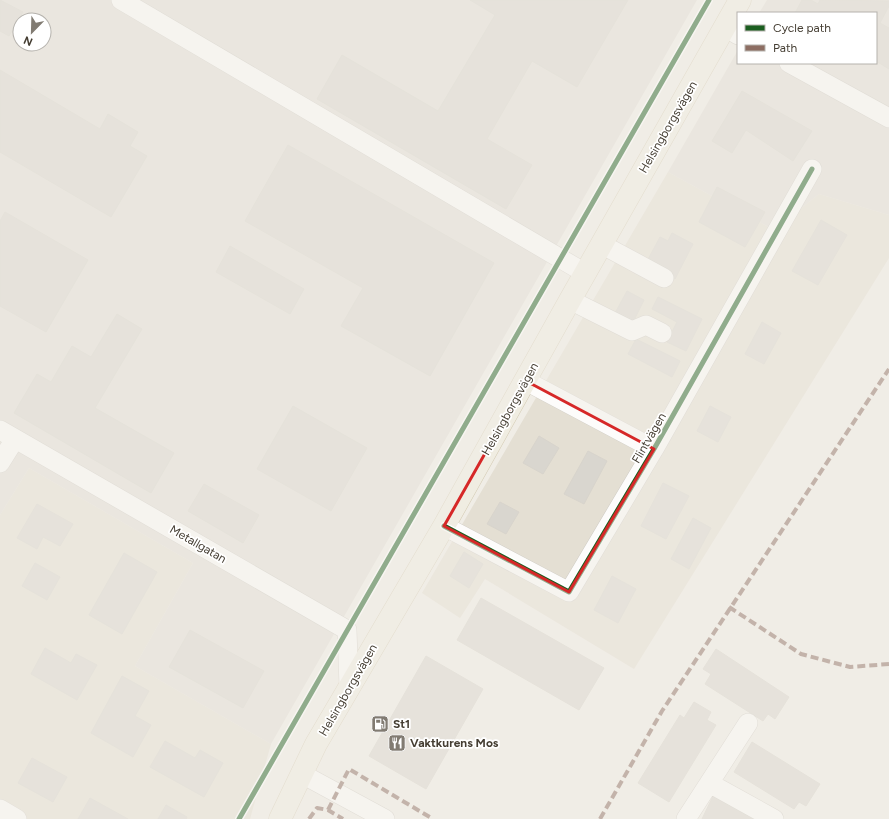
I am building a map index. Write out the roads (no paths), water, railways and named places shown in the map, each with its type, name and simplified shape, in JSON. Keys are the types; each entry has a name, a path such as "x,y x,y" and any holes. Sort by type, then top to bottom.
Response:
{"main road":[{"name":"Helsingborgsvägen","path":"280,819 316,744 444,526 601,244 731,31 740,0"}],"street":[{"path":"121,0 585,273"},
{"path":"791,64 889,118"},
{"name":"Flintvägen","path":"444,526 569,592 654,449 812,168"},
{"path":"601,244 664,278"},
{"path":"570,300 632,331 646,326 662,334"},
{"name":"Flintvägen","path":"526,381 654,449"},
{"path":"0,463 8,434"},
{"name":"Metallgatan","path":"8,434 347,630 349,687"},
{"path":"686,819 748,723"},
{"path":"302,774 385,819"},
{"path":"709,783 774,819"},
{"path":"0,809 17,819"}],"place":[{"name":"St1","path":"380,724"},
{"name":"Vaktkurens Mos","path":"397,743"}]}
